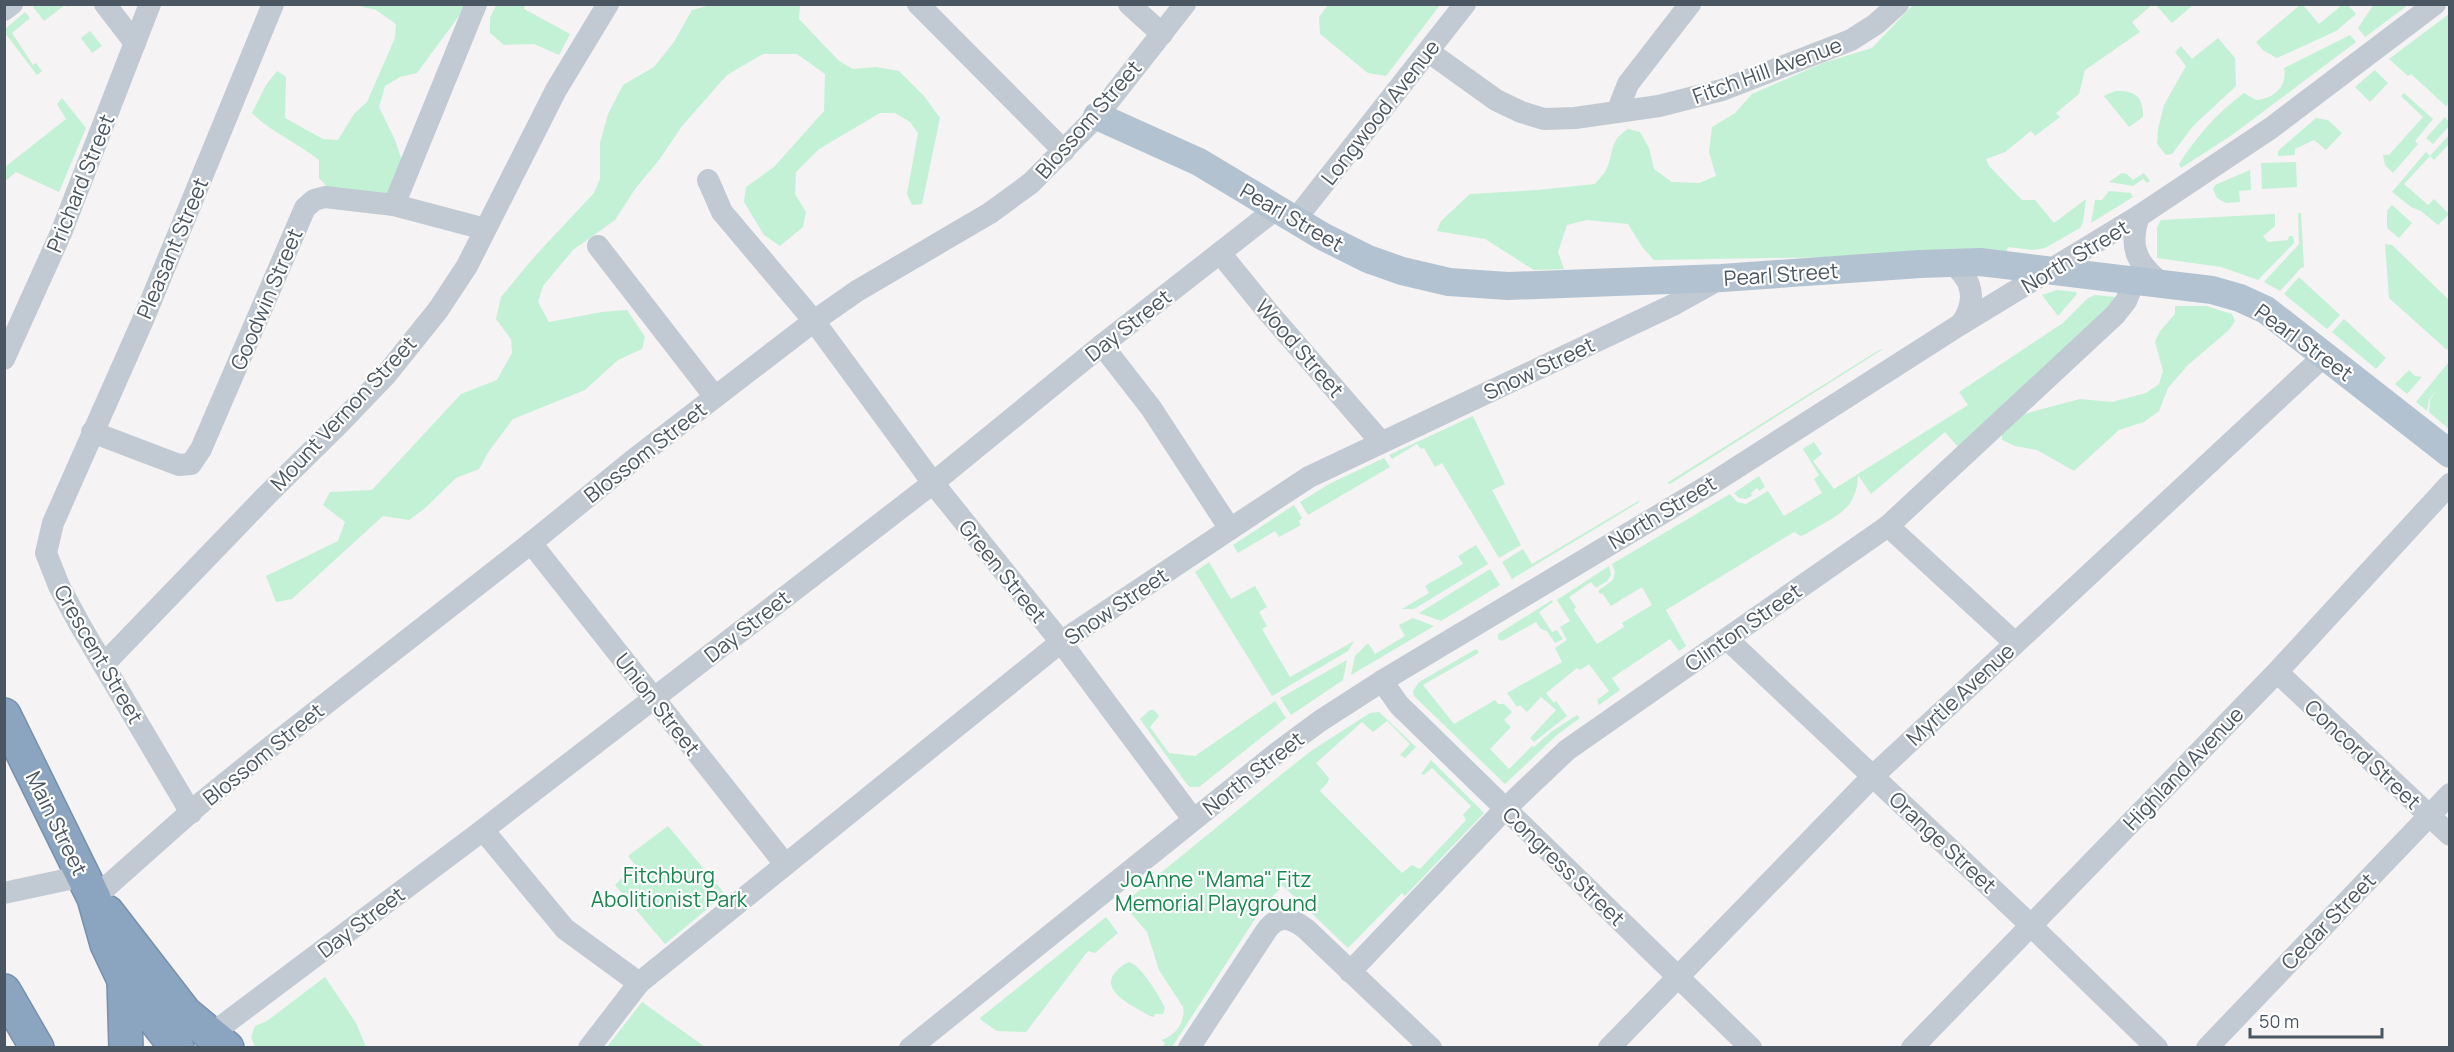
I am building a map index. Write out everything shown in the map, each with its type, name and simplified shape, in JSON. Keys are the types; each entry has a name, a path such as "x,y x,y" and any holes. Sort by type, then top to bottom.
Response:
{"highway":[{"name":"Main Street","path":"4,716 89,887 107,944 124,980 177,1047"},
{"name":"Main Street","path":"89,887 210,1043"},
{"path":"124,980 126,1047"},
{"path":"4,991 37,1047"}],"main road":[{"name":"Pearl Street","path":"1097,116 1198,162 1347,249 1382,265 1434,280 1466,285 1508,286 1722,278 1980,262 2212,290 2240,298 2266,310 2450,454"}],"street":[{"path":"4,10 12,4"},
{"path":"105,4 135,43"},
{"name":"Prichard Street","path":"4,359 9,330 61,233 150,4"},
{"name":"Pleasant Street","path":"67,489 142,320 273,4"},
{"path":"394,206 476,4"},
{"name":"Mount Vernon Street","path":"104,664 385,376 438,310 467,266 556,90 608,4"},
{"path":"918,4 1064,151"},
{"path":"1129,4 1162,34"},
{"name":"Blossom Street","path":"89,887 191,813 264,752 632,461 814,321 857,291 1004,204 1031,183 1097,116 1185,4"},
{"name":"Longwood Avenue","path":"1286,215 1429,52 1466,4"},
{"path":"1617,111 1628,84 1690,4"},
{"name":"Fitch Hill Avenue","path":"1429,52 1496,100 1544,119 1575,118 1659,106 1732,86 1851,40 1876,24 1898,4"},
{"name":"North Street","path":"910,1047 1278,752 1382,681 1711,484 1961,324 2139,216 2271,128 2435,4"},
{"name":"Green Street","path":"708,180 722,212 814,321 933,483 1061,642 1193,819"},
{"name":"Goodwin Street","path":"92,432 179,465 191,464 206,438 308,204 314,200 325,197 394,206 485,229"},
{"name":"Day Street","path":"210,1043 933,483 1102,345 1220,253 1286,215"},
{"path":"2139,216 2134,243 2137,257 2148,272 2148,282"},
{"path":"598,246 715,397"},
{"name":"Wood Street","path":"1220,253 1381,442"},
{"path":"1949,263 1966,275 1969,284 1970,308 1961,324"},
{"name":"Snow Street","path":"589,1047 639,983 1061,642 1309,477 1675,304 1722,278"},
{"name":"Clinton Street","path":"1350,972 1505,809 1582,738 1888,526 2148,282"},
{"path":"1102,345 1151,408 1230,529"},
{"name":"Myrtle Avenue","path":"1609,1047 1873,776 2014,642 2325,355"},
{"name":"Highland Avenue","path":"1912,1047 2277,672 2450,484"},
{"name":"Crescent Street","path":"67,489 49,533 47,556 80,625 191,813"},
{"path":"1888,526 2014,642"},
{"name":"Union Street","path":"531,543 652,699 785,864"},
{"name":"Orange Street","path":"1727,639 2030,924 2157,1047"},
{"name":"Concord Street","path":"2277,672 2450,835"},
{"name":"Congress Street","path":"1382,681 1399,705 1751,1047"},
{"name":"Cedar Street","path":"2207,1047 2450,794"},
{"path":"483,830 565,929 639,983"},
{"path":"4,893 89,887"},
{"path":"1189,1047 1271,925 1276,920 1287,919 1306,929 1422,1045"}],"green space":[{"path":"37,4 71,5 67,7 65,5 44,21 33,7"},
{"path":"525,4 524,9 570,34 559,55 534,44 504,45 490,33 490,18 496,5"},
{"path":"2374,4 2408,5 2365,37 2358,28"},
{"path":"355,5 467,5 417,73 400,77 385,86 379,107 395,140 403,164 384,200 332,192 319,178 319,160 252,113 266,85 277,71 286,77 285,118 323,139 338,140 354,114 367,102 395,38 396,24 376,10"},
{"path":"711,5 800,5 799,19 839,61 853,69 876,67 899,71 924,96 940,118 922,204 912,205 907,194 918,133 910,122 895,113 880,113 819,149 796,172 795,194 806,212 803,227 780,246 764,235 744,202 746,187 774,167 824,111 825,74 797,54 763,54 727,75 682,126 615,220 573,250 543,286 538,302 549,322 602,312 627,310 645,337 642,349 618,360 585,390 513,419 489,451 479,469 456,478 409,520 383,516 292,599 276,602 266,576 338,541 345,522 323,505 330,492 372,490 461,394 497,380 512,353 511,339 496,319 501,297 535,256 594,193 600,179 600,143 608,114 623,85 654,67 674,42 692,10"},
{"path":"1328,5 1440,5 1386,76 1368,73 1320,34 1319,17"},
{"path":"1913,5 2152,5 2132,22 2140,32 2085,70 2079,94 2056,113 2060,117 2035,136 2031,131 2005,152 1986,159 1989,166 2022,200 2035,200 2054,223 2086,199 2080,228 2045,248 2033,250 2008,247 2006,254 1654,260 1643,248 1628,224 1587,220 1567,225 1558,252 1564,269 1534,270 1485,239 1437,231 1441,221 1470,194 1595,184 1608,166 1617,139 1628,129 1640,132 1649,148 1654,169 1672,182 1699,183 1716,176 1709,152 1712,127 1735,113 1752,94 1823,63 1872,48"},
{"path":"2156,5 2193,5 2172,23"},
{"path":"2300,5 2303,5 2319,24 2342,5 2348,5 2356,14 2336,31 2277,58 2264,51 2256,42"},
{"path":"25,12 30,18 12,33 33,65 36,63 42,71 37,75 5,33 5,29"},
{"path":"2449,14 2450,102 2446,106 2411,74 2408,76 2389,59"},
{"path":"90,31 102,46 92,53 81,38"},
{"path":"2350,35 2356,42 2232,135 2181,168 2179,164 2200,135 2216,117 2244,93 2256,100 2268,97 2278,91 2284,81 2284,68"},
{"path":"2218,38 2235,58 2236,86 2193,126 2172,154 2166,155 2157,144 2158,129 2164,105 2186,66 2175,52 2181,46 2192,59"},
{"path":"2375,70 2388,83 2370,102 2355,87"},
{"path":"2115,91 2133,94 2142,104 2143,117 2129,127 2104,96"},
{"path":"2404,93 2433,119 2415,141 2418,144 2393,173 2385,165 2383,155 2389,155 2423,117 2401,96"},
{"path":"62,98 86,128 59,192 16,172 5,181 5,167 66,119 57,104"},
{"path":"2445,117 2449,126 2433,144 2426,138"},
{"path":"2316,118 2328,120 2342,133 2326,150 2314,140 2295,149 2295,155 2278,156 2278,151"},
{"path":"2449,135 2449,144 2434,160 2430,156"},
{"path":"2426,152 2430,156 2404,184 2428,205 2434,199 2449,214 2438,225 2392,192"},
{"path":"2296,162 2297,187 2262,189 2261,163"},
{"path":"2250,170 2251,190 2239,191 2240,202 2226,203 2217,198 2213,189 2215,185"},
{"path":"2122,173 2127,174 2133,180 2144,173 2150,181 2147,183 2143,179 2133,186 2109,182"},
{"path":"2109,191 2131,193 2133,197 2091,223 2095,200 2102,200"},
{"path":"2392,205 2412,223 2399,238 2387,228 2387,211"},
{"path":"2298,213 2301,213 2304,268 2302,267 2280,291 2264,282 2299,244"},
{"path":"2275,214 2275,226 2263,236 2268,242 2288,240 2289,236 2293,236 2294,243 2258,280 2221,267 2157,258 2157,227 2161,220"},
{"path":"2385,244 2392,245 2449,300 2449,347 2447,350 2389,298"},
{"path":"2299,277 2340,315 2327,329 2284,294"},
{"path":"2057,290 2077,294 2058,316 2042,295"},
{"path":"2095,295 2115,297 2108,309 1958,447 1945,432 1871,494 1858,475 1853,497 1842,512 1806,534 1801,536 1794,532 1666,610 1686,646 1679,651 1670,639 1612,678 1620,690 1599,705 1597,700 1609,691 1589,664 1580,670 1577,668 1546,693 1554,703 1556,701 1567,716 1534,742 1530,738 1556,710 1541,697 1527,712 1520,705 1517,707 1507,693 1562,662 1555,648 1567,640 1560,627 1570,621 1557,600 1609,566 1611,575 1607,581 1596,588 1591,582 1569,597 1576,607 1574,610 1597,644 1624,627 1622,623 1652,605 1642,587 1611,606 1598,591 1613,580 1615,572 1612,564 1730,494 1737,502 1746,504 1768,491 1784,516 1822,493 1814,479 1819,475 1803,449 1814,442 1822,454 1813,461 1834,489 1968,405 1959,392 2063,323 2088,298"},
{"path":"2175,306 2206,306 2232,314 2235,321 2229,330 2188,365 2168,388 2159,411 2144,422 2119,430 2074,471 2037,450 2015,446 2002,440 2002,434 2024,414 2080,399 2112,402 2146,393 2159,384 2163,371 2155,342 2160,331 2175,314"},
{"path":"2344,319 2386,358 2376,369 2332,332"},
{"path":"1883,349 1670,484 1667,483 1879,350"},
{"path":"2449,362 2449,383 2447,384 2450,384 2449,429 2429,412 2430,400 2438,388 2429,400 2427,411 2416,402"},
{"path":"2409,370 2415,376 2422,377 2407,394 2395,384"},
{"path":"1473,416 1505,484 1492,490 1521,545 1499,558 1442,463 1435,467 1424,448 1421,449 1417,444 1392,459 1389,455"},
{"path":"1384,458 1390,467 1308,515 1300,502 1331,483"},
{"path":"1759,476 1765,487 1759,491 1757,488 1751,493 1752,496 1746,499 1739,498 1734,493"},
{"path":"1640,500 1512,579 1502,562 1523,549 1532,564"},
{"path":"1294,505 1302,518 1299,521 1301,525 1279,537 1275,531 1238,553 1233,545"},
{"path":"1476,545 1488,564 1414,609 1402,609 1429,593 1425,586 1463,564 1458,556"},
{"path":"1209,562 1231,599 1255,586 1267,607 1259,612 1267,626 1262,629 1290,677 1354,641 1348,651 1272,696 1195,572"},
{"path":"1490,569 1500,585 1441,621 1419,613"},
{"path":"1552,600 1553,602 1539,612 1552,632 1557,630 1563,639 1555,643 1547,631 1541,629 1536,622 1502,641 1498,639 1498,634"},
{"path":"1413,618 1434,626 1351,675 1355,656 1368,643 1375,654 1405,636 1399,625"},
{"path":"1476,649 1479,652 1477,654 1423,685 1454,724 1495,700 1498,704 1504,704 1512,712 1504,720 1511,727 1490,749 1509,769 1532,746 1534,747 1551,732 1577,715 1580,718 1558,734 1505,784 1414,696 1413,691 1419,682"},
{"path":"1347,660 1343,680 1291,715 1280,698"},
{"path":"1275,701 1286,718 1199,787 1190,787 1186,783 1140,719 1150,710 1154,710 1159,716 1150,727 1169,753 1195,756"},
{"name":"JoAnne \"Mama\" Fitz Memorial Playground","path":"1379,712 1416,747 1405,758 1400,755 1410,744 1387,721 1373,732 1362,722 1316,763 1329,778 1320,791 1402,873 1412,865 1420,869 1466,820 1463,815 1471,806 1432,768 1424,775 1421,774 1431,760 1484,813 1405,896 1402,893 1348,948 1283,886 1264,905 1172,1047 1163,1047 1165,1043 1161,1040 1171,1036 1181,1023 1183,1007 1159,970 1147,932 1124,905 1125,902 1311,751 1370,713"},
{"name":"Fitchburg Abolitionist Park","path":"668,826 725,894 665,944 615,885 635,865 628,856"},
{"path":"1106,917 1118,933 1095,953 1088,951 1026,1032 997,1031 981,1020 980,1018"},
{"path":"1129,962 1139,968 1154,989 1165,1008 1163,1014 1150,1016 1122,999 1112,987 1111,981 1114,974"},
{"path":"325,977 356,1023 366,1047 255,1047 251,1037 255,1026 267,1021"},
{"path":"642,1002 705,1047 607,1047"}]}
